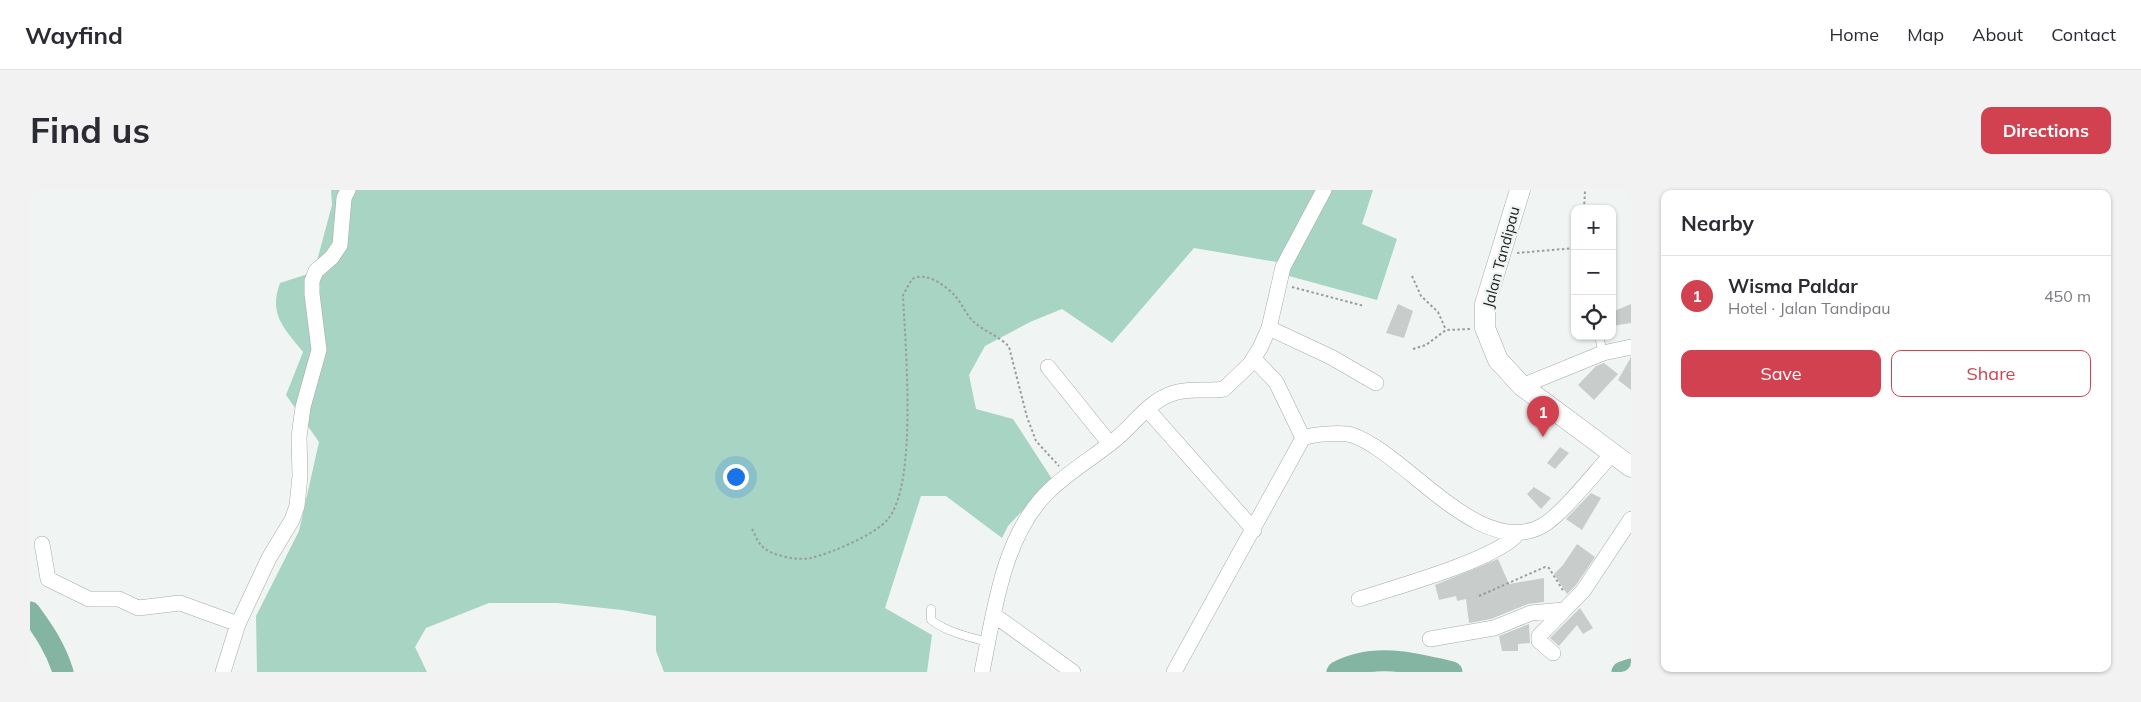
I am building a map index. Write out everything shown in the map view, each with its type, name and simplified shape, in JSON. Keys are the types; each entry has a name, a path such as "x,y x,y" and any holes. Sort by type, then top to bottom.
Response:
{"street":[{"path":"223,672 238,624 269,558 292,520 297,506 300,476 299,437 303,407 319,346 312,280 316,271 332,257 340,246 344,198 348,190"},
{"path":"982,672 994,615 1012,548 1021,527 1042,498 1067,475 1127,430 1159,399 1176,392 1225,388 1254,359 1269,328 1278,284 1293,245 1324,190"},
{"name":"Jalan Tandipau","path":"1520,190 1485,304 1485,328 1498,360 1506,371 1522,386 1631,467"},
{"path":"1269,328 1331,358 1376,383"},
{"path":"1522,386 1604,353 1631,347"},
{"path":"1254,359 1276,382 1303,438"},
{"path":"1048,367 1110,444"},
{"path":"1147,409 1254,530"},
{"path":"1303,438 1351,435 1370,444 1471,519 1492,528 1518,533 1535,529 1549,521 1613,453"},
{"path":"1174,672 1254,530 1303,438"},
{"path":"1553,653 1543,646 1538,638 1583,591 1631,519"},
{"path":"1359,599 1455,568 1506,544 1518,533"},
{"path":"42,544 48,579 89,599 119,599 138,608 180,603 238,624"},
{"path":"1430,639 1494,628 1531,613 1567,607"},
{"path":"994,615 1073,672"}],"lane":[{"path":"1600,340 1604,353"},
{"path":"931,609 931,620 937,625 965,636 988,642"}],"path":[{"path":"1584,205 1585,191"},
{"path":"1500,255 1571,248"},
{"path":"752,528 764,548 781,556 804,560 840,548 884,523 892,513 900,496 908,412 903,295 912,279 920,276 927,277 940,284 955,296 974,322 1010,348 1027,417 1036,440 1067,475"},
{"path":"1412,276 1421,296 1438,312 1446,330"},
{"path":"1278,284 1364,306"},
{"path":"1413,349 1426,346 1446,330 1485,328"},
{"path":"1479,596 1547,567 1567,607"}],"green space":[{"path":"331,190 1373,190 1362,224 1397,239 1377,300 1289,276 1277,262 1194,248 1112,343 1062,309 1030,322 985,346 969,375 976,409 1013,419 1052,479 1008,526 1002,538 946,496 921,496 885,608 932,635 927,672 664,672 656,651 656,616 622,610 557,603 489,603 426,628 415,647 427,672 257,672 256,616 299,531 319,442 286,395 303,352 280,321 276,304 277,294 280,283 314,272 332,205"}],"building":[{"path":"1398,304 1413,311 1404,338 1386,333"},
{"path":"1631,304 1631,323 1616,325 1616,310"},
{"path":"1631,357 1631,390 1618,380"},
{"path":"1604,363 1618,374 1594,400 1578,385 1596,366"},
{"path":"1560,447 1569,453 1555,469 1547,463"},
{"path":"1534,487 1551,498 1541,509 1527,494"},
{"path":"1591,493 1601,498 1582,530 1566,519"},
{"path":"1577,544 1595,557 1576,585 1567,594 1554,574 1563,565"},
{"path":"1498,559 1509,584 1544,578 1544,602 1528,604 1491,619 1469,623 1466,599 1457,601 1456,596 1439,600 1435,585"},
{"path":"1580,608 1593,628 1583,634 1577,625 1559,646 1550,638"},
{"path":"1529,624 1530,643 1518,644 1518,651 1502,651 1499,636"}],"waterway":[{"path":"30,612 49,640 63,672"},
{"path":"1337,672 1365,662 1379,661 1423,665 1452,672"},
{"path":"1622,672 1631,669"}],"place":[{"name":"Wisma Paldar","path":"1543,437"}]}
